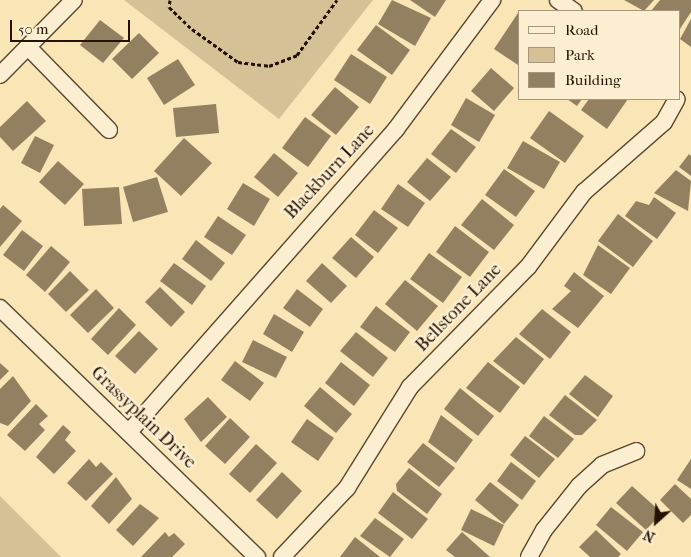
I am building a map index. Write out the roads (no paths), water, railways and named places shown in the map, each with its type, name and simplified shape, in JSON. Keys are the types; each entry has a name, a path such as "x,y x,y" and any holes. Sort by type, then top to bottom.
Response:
{"street":[{"path":"0,75 74,0"},
{"name":"Blackburn Lane","path":"129,432 396,129 492,0"},
{"path":"558,0 573,10"},
{"path":"28,47 109,130"},
{"name":"Bellstone Lane","path":"282,557 347,488 410,387 528,267 584,192 664,122 676,100"},
{"name":"Grassyplain Drive","path":"0,308 257,557"},
{"path":"529,557 544,530 579,486 602,465 636,451"}]}
